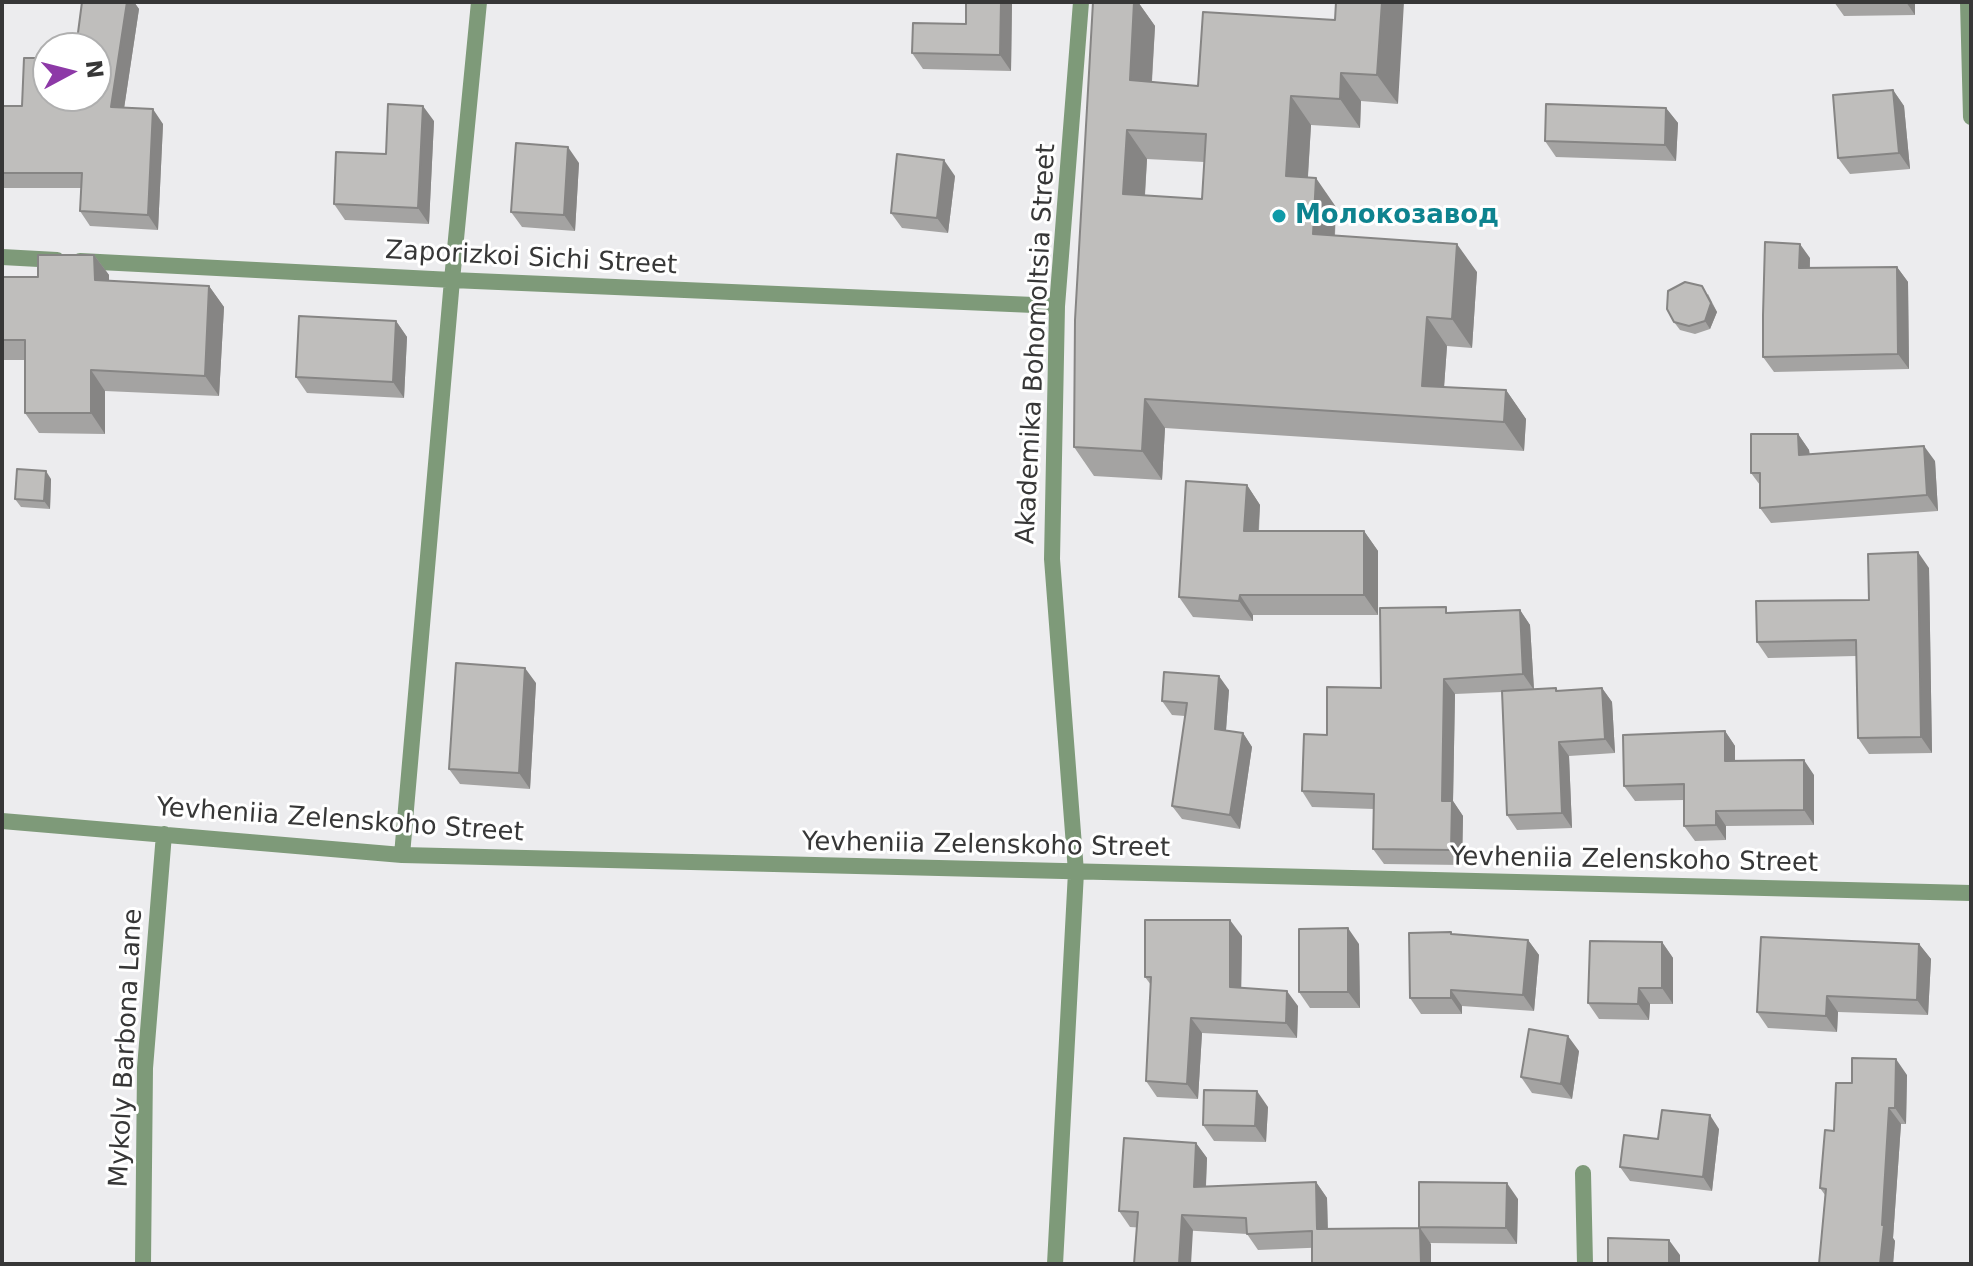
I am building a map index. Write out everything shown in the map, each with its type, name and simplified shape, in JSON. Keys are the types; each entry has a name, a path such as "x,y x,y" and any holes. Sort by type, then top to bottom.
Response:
{"street":[{"path":"402,855 479,2"},
{"name":"Akademika Bohomoltsia Street","path":"1055,1264 1076,872 1052,559 1057,306 1081,2"},
{"path":"1968,2 1971,117"},
{"name":"Zaporizkoi Sichi Street","path":"2,257 1057,306"},
{"name":"Yevheniia Zelenskoho Street","path":"2,821 402,855 1971,893"},
{"name":"Mykoly Barbona Lane","path":"143,1264 145,1068 164,834"},
{"path":"1583,1173 1585,1264"}],"building":[{"path":"82,2 127,2 112,100 112,32 78,32"},
{"path":"966,2 1001,2 1000,55 912,53 913,23 966,24"},
{"path":"1093,2 1134,2 1130,80 1198,86 1203,12 1335,20 1336,2 1382,2 1377,75 1341,73 1340,99 1291,96 1286,176 1316,178 1313,234 1457,244 1452,319 1427,317 1422,386 1506,390 1504,422 1145,399 1142,451 1074,447 1075,320","holes":["1127,130 1206,134 1202,199 1123,194"]},
{"path":"24,58 32,58 32,112 112,112 112,107 153,109 148,215 80,211 82,173 2,173 2,106 22,106"},
{"path":"1893,90 1899,153 1838,158 1833,95"},
{"path":"388,104 423,106 418,208 334,204 336,152 386,154"},
{"path":"1546,104 1666,108 1665,145 1545,141"},
{"path":"516,143 568,147 564,215 511,212"},
{"path":"897,154 944,160 937,218 891,213"},
{"path":"1765,242 1800,244 1799,268 1897,267 1898,354 1763,357"},
{"path":"38,255 94,255 95,280 209,286 205,376 91,370 91,413 25,413 25,340 2,340 2,277 38,277"},
{"path":"1685,282 1702,286 1711,303 1705,321 1689,326 1674,322 1667,309 1668,291"},
{"path":"299,316 396,321 393,382 296,377"},
{"path":"1751,434 1798,434 1799,455 1924,446 1927,495 1760,508 1760,473 1751,473"},
{"path":"17,469 46,471 44,501 15,499"},
{"path":"1186,481 1247,485 1244,531 1364,531 1364,595 1240,595 1239,601 1179,597"},
{"path":"1918,552 1921,737 1858,738 1856,640 1757,642 1756,601 1869,600 1868,554"},
{"path":"1446,607 1446,613 1520,610 1523,674 1444,679 1442,801 1452,801 1451,850 1373,849 1374,794 1302,791 1304,734 1327,735 1327,687 1381,688 1380,608"},
{"path":"456,663 525,668 519,773 449,769"},
{"path":"1164,672 1219,676 1215,729 1243,733 1230,815 1172,806 1187,703 1162,701"},
{"path":"1556,688 1556,691 1602,688 1605,739 1559,742 1562,813 1507,815 1502,691"},
{"path":"1725,731 1725,761 1804,760 1804,810 1716,811 1716,825 1684,826 1684,784 1624,786 1623,735"},
{"path":"1145,920 1230,920 1230,987 1287,991 1286,1023 1191,1018 1187,1084 1146,1081 1151,977 1145,977"},
{"path":"1348,928 1348,992 1299,992 1299,929"},
{"path":"1451,932 1528,940 1523,995 1451,990 1451,998 1410,998 1409,933"},
{"path":"1761,937 1919,944 1917,1000 1827,996 1826,1016 1757,1012"},
{"path":"1590,941 1662,942 1662,988 1639,988 1638,1004 1588,1003"},
{"path":"1529,1029 1568,1036 1561,1084 1521,1077"},
{"path":"1852,1058 1896,1059 1895,1108 1889,1108 1880,1264 1819,1264 1826,1189 1820,1188 1825,1130 1834,1131 1836,1083 1852,1083"},
{"path":"1204,1090 1257,1091 1255,1126 1203,1125"},
{"path":"1662,1110 1710,1115 1703,1177 1620,1167 1624,1135 1658,1139"},
{"path":"1124,1138 1196,1143 1194,1187 1316,1182 1317,1229 1420,1228 1421,1264 1312,1264 1312,1231 1247,1234 1246,1218 1182,1215 1179,1264 1134,1264 1138,1212 1119,1211"},
{"path":"1419,1182 1507,1183 1506,1228 1419,1227"},
{"path":"1608,1238 1669,1240 1669,1264 1608,1264"}],"place":[{"name":"Молокозавод","path":"1279,216"}]}
